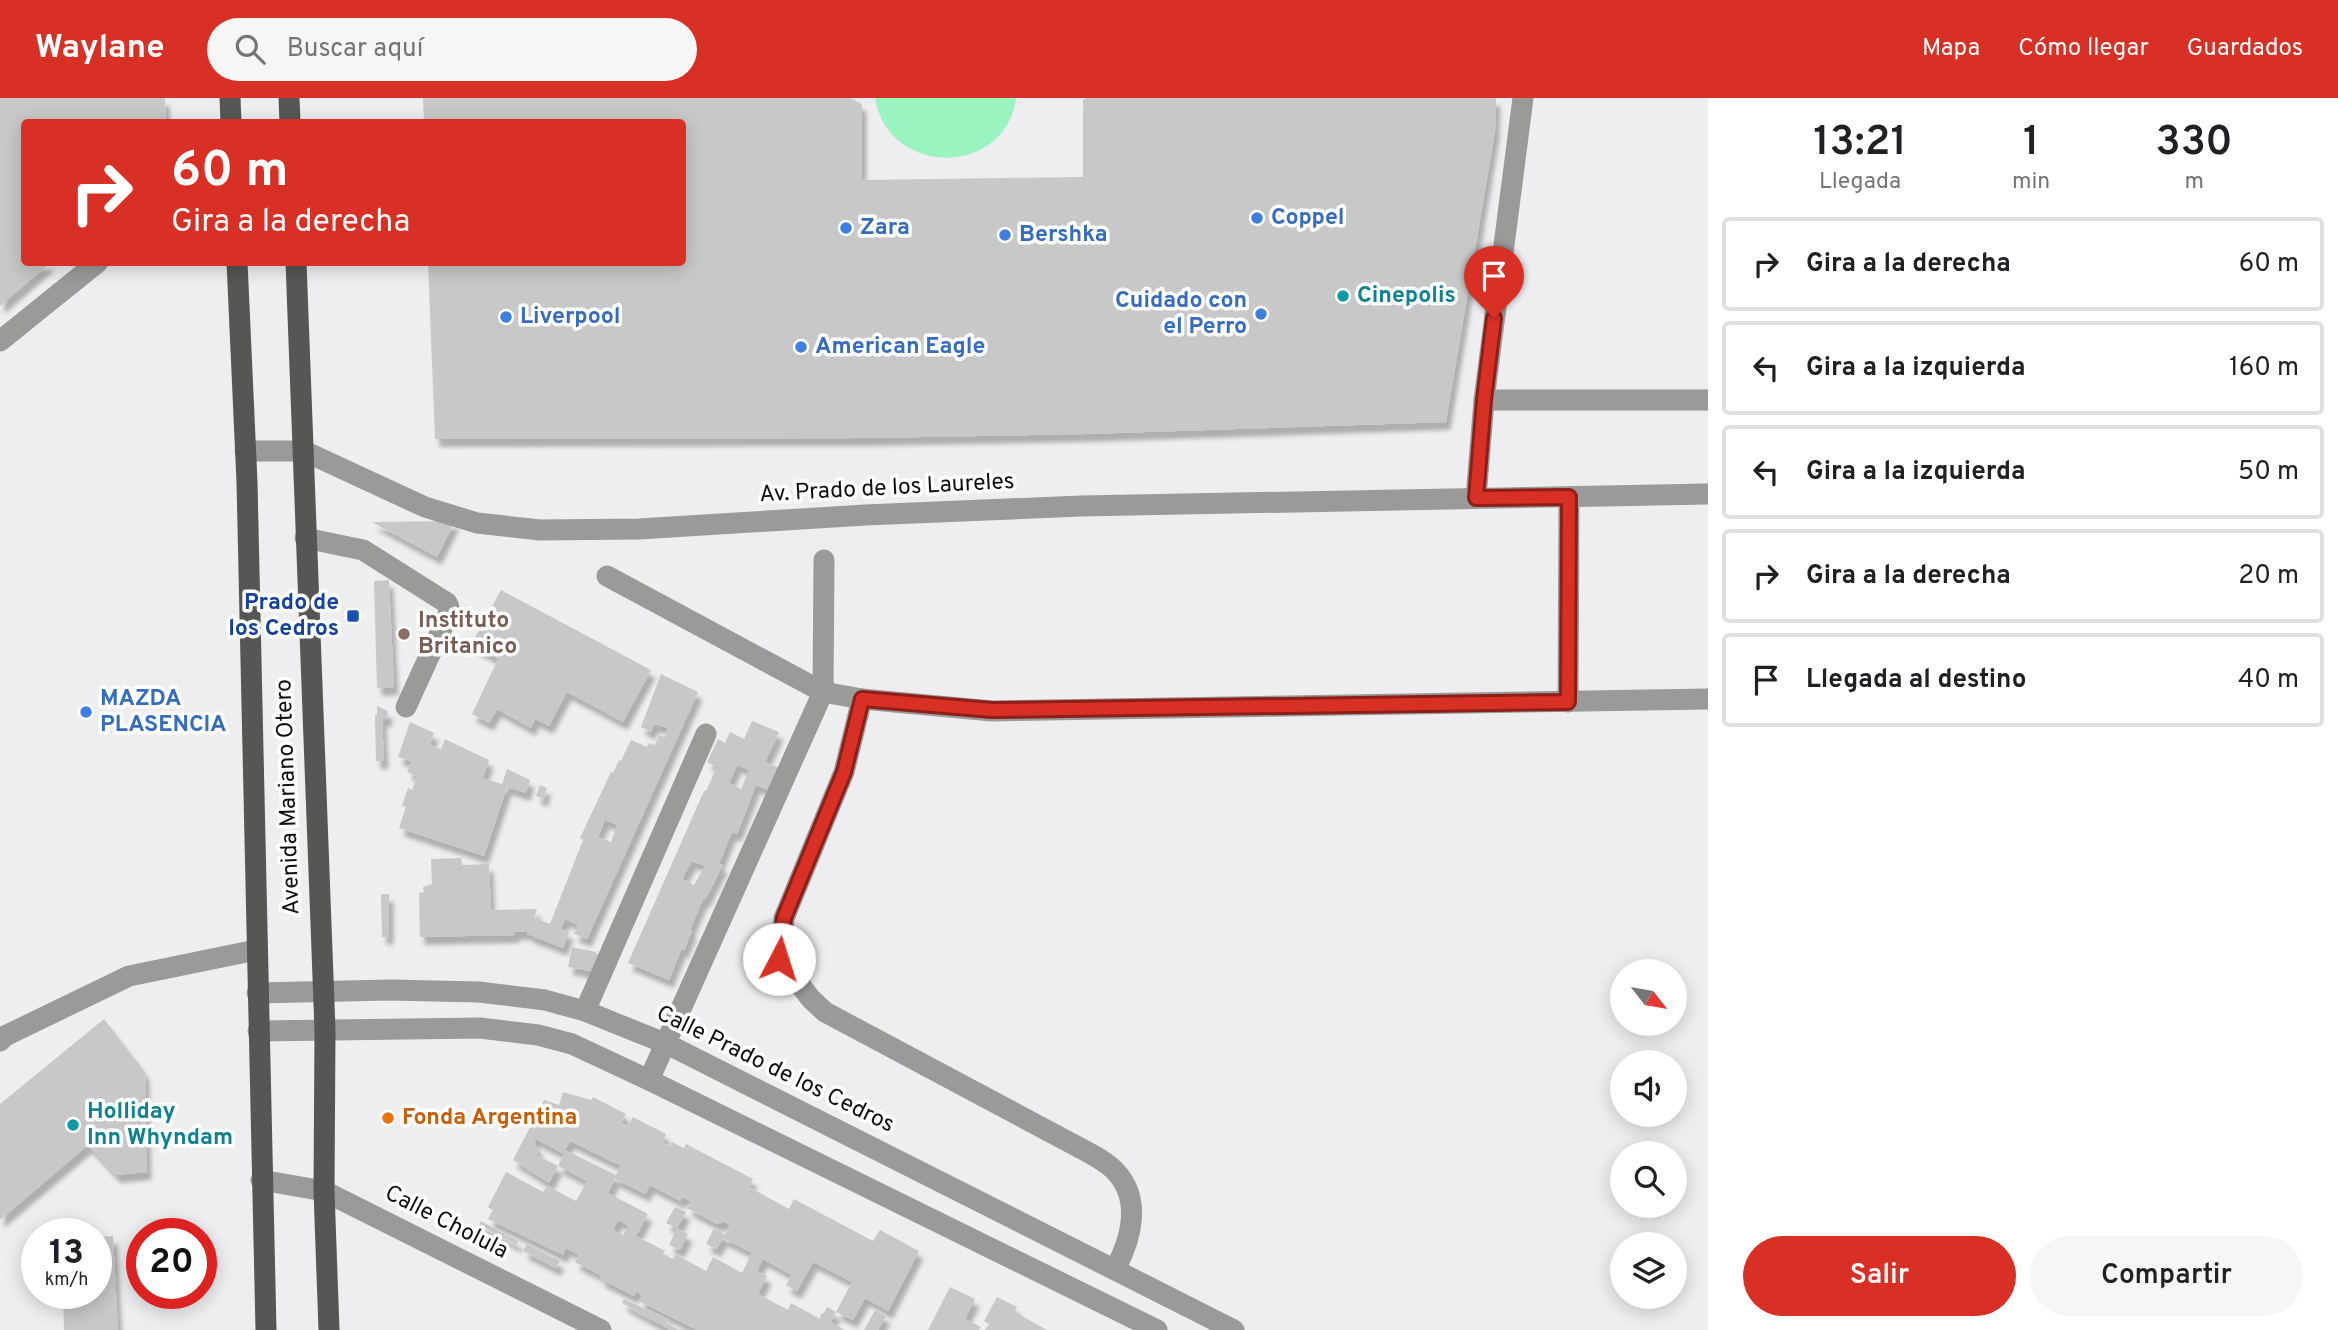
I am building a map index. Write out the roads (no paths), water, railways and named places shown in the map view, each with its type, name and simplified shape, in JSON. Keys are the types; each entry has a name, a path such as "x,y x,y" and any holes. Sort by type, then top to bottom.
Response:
{"main road":[{"path":"230,98 231,119"},
{"path":"289,98 290,119"},
{"name":"Avenida Mariano Otero","path":"237,266 245,451 266,1330"},
{"name":"Avenida Mariano Otero","path":"296,266 325,1030 324,1191 329,1330"}],"street":[{"path":"1482,498 1484,400 1523,98"},
{"path":"0,341 93,266"},
{"path":"1484,400 1708,400"},
{"path":"245,451 304,451"},
{"name":"Av. Prado de los Laureles","path":"304,451 425,507 477,523 540,530 639,529 865,515 1081,506 1708,494"},
{"path":"1568,702 1569,497"},
{"path":"305,538 363,550 447,603 448,615 406,706"},
{"path":"649,1080 823,692 824,560"},
{"path":"607,576 823,692 862,699 992,710 1708,699"},
{"path":"862,699 844,772 784,918 779,959 825,1012 1080,1148 1117,1173 1130,1197 1131,1227 1126,1250 1115,1269"},
{"path":"585,1011 706,734"},
{"path":"0,1041 5,1036 129,976 256,950"},
{"name":"Calle Prado de los Cedros","path":"257,993 479,992 545,1000 585,1011 667,1044 1234,1330"},
{"path":"258,1031 480,1028 538,1035 572,1044 649,1080 1123,1322 1157,1330"},
{"name":"Calle Cholula","path":"261,1180 324,1191 601,1330"},
{"path":"1123,1322 1144,1284"}],"place":[{"name":"Coppel","path":"1257,218"},
{"name":"Zara","path":"846,228"},
{"name":"Bershka","path":"1005,235"},
{"name":"Cinepolis","path":"1343,296"},
{"name":"Cuidado con el Perro","path":"1261,314"},
{"name":"Liverpool","path":"506,317"},
{"name":"American Eagle","path":"801,347"},
{"name":"Prado de los Cedros","path":"353,616"},
{"name":"Instituto Britanico","path":"404,634"},
{"name":"MAZDA PLASENCIA","path":"86,712"},
{"name":"Fonda Argentina","path":"388,1118"},
{"name":"Holliday Inn Whyndam","path":"73,1125"}]}
